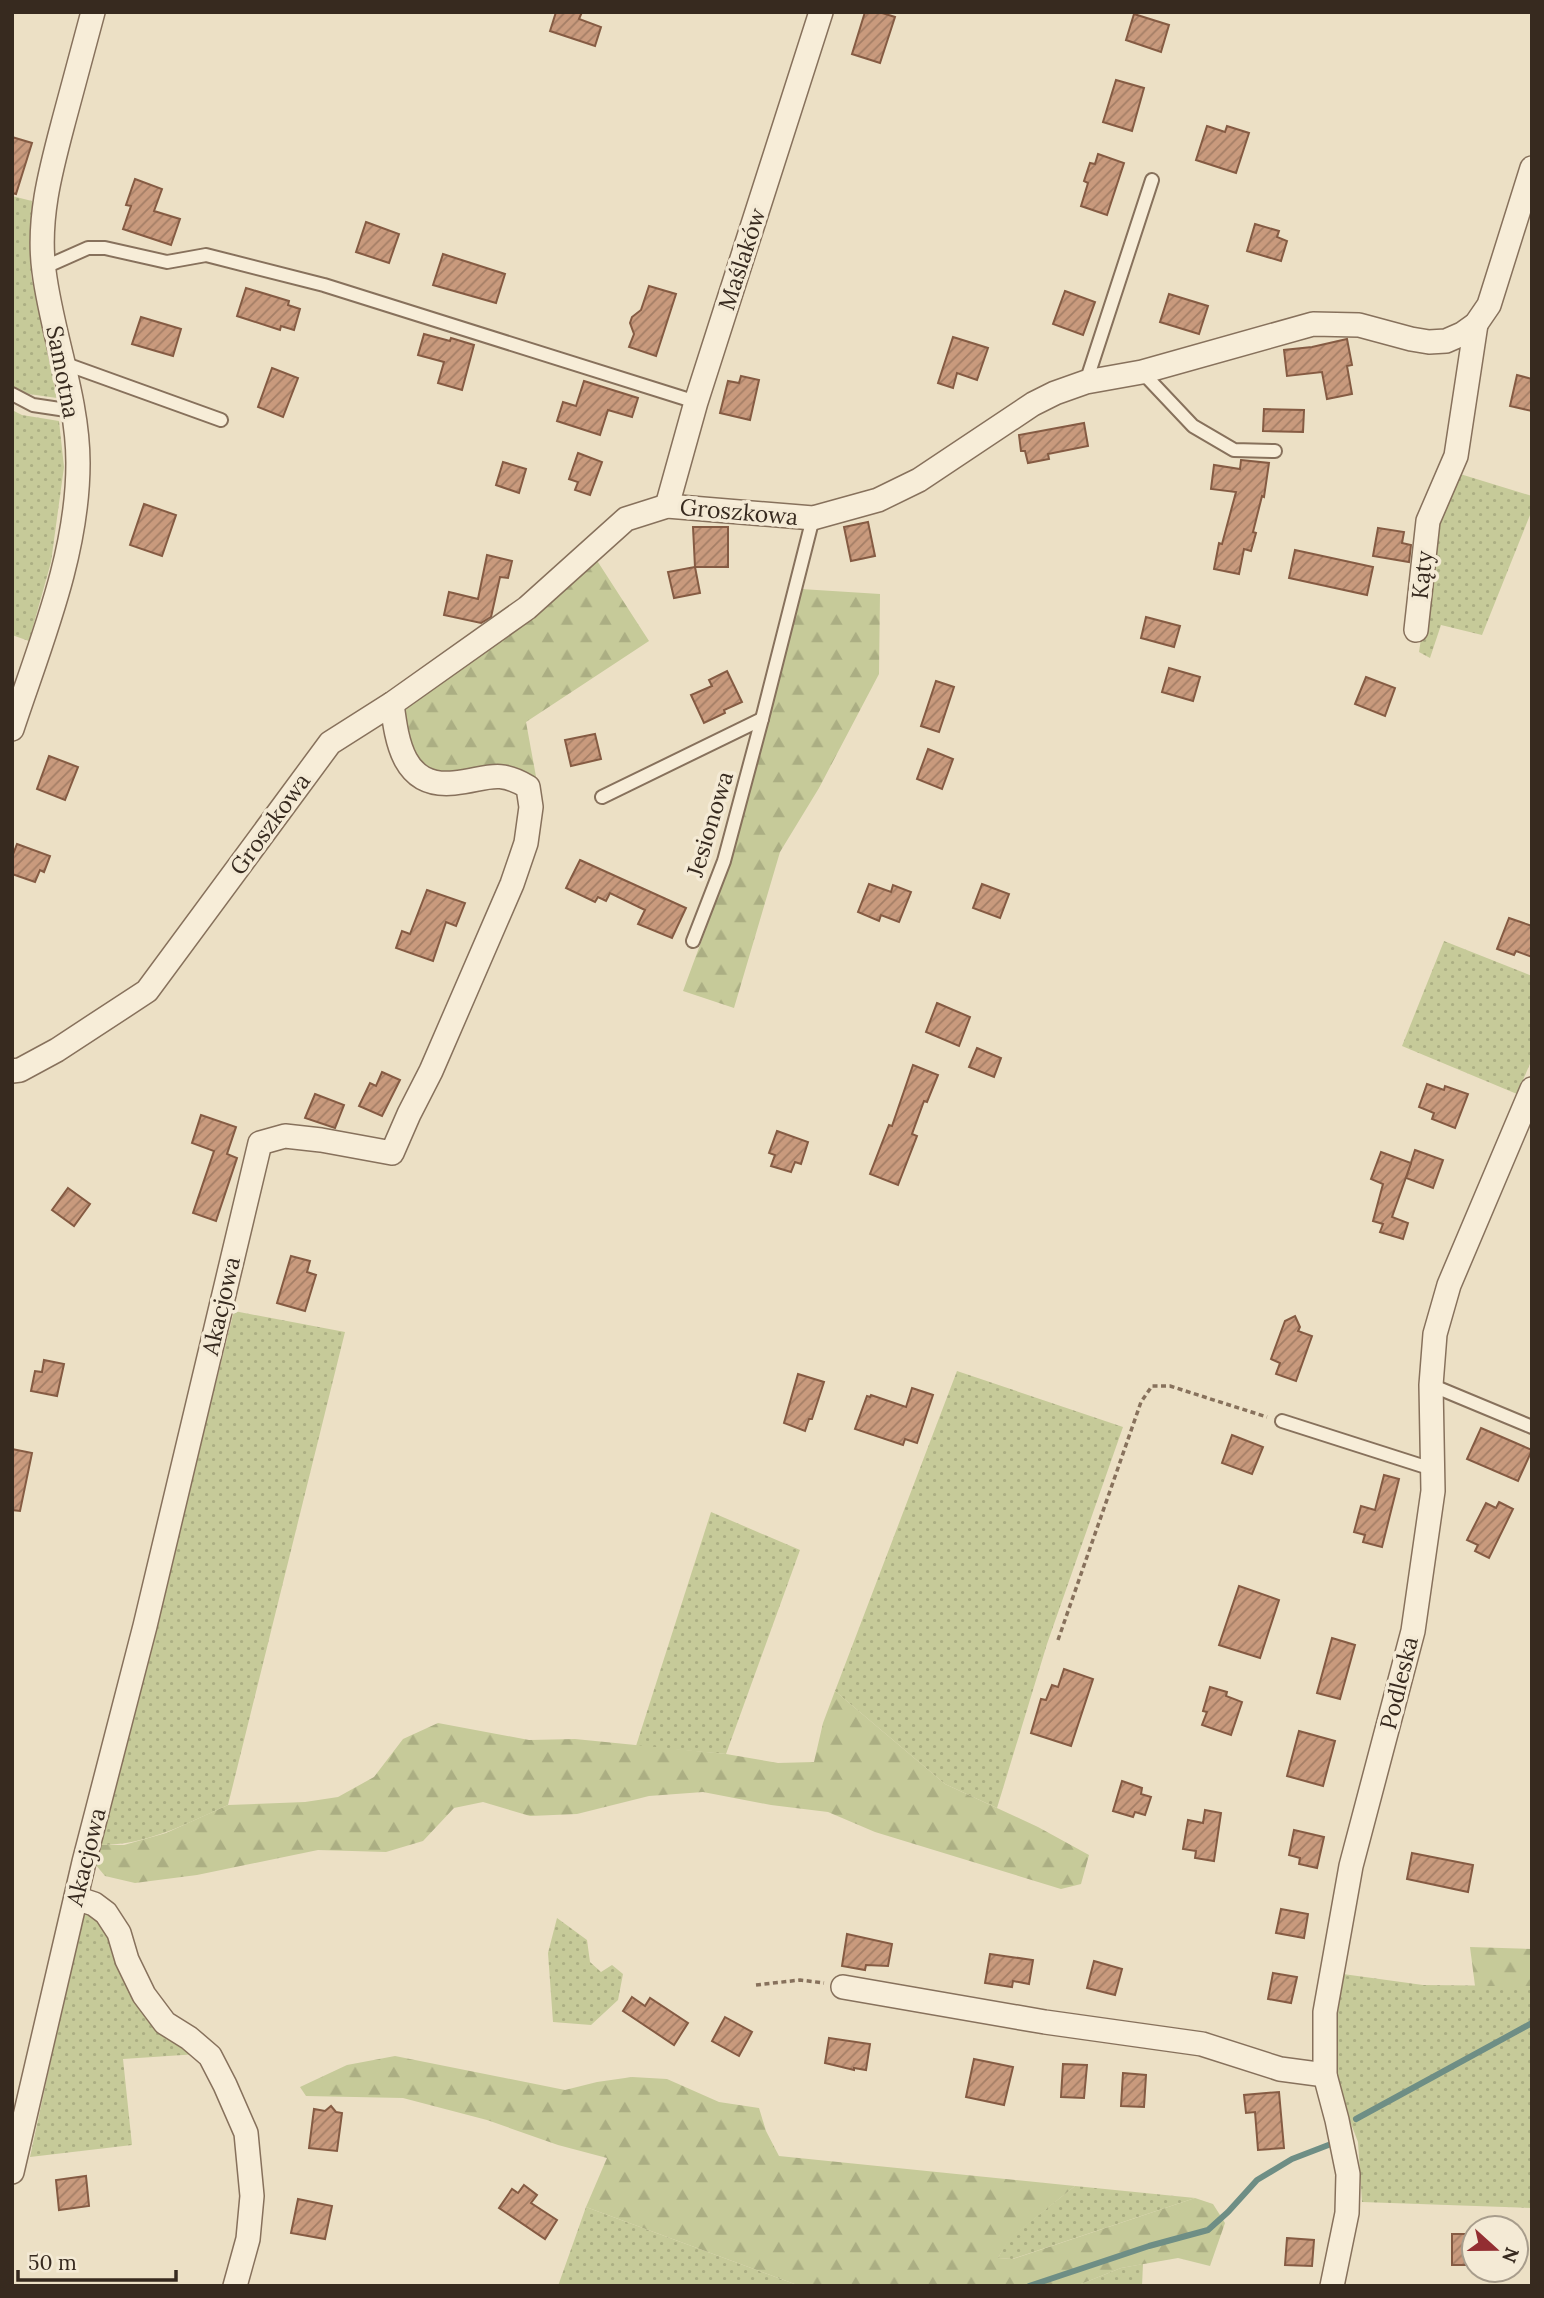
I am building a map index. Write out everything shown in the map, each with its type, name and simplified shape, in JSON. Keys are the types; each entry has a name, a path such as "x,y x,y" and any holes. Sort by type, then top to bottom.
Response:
{"street":[{"name":"Samotna","path":"12,729 66,560 75,510 78,462 73,411 43,268 47,186 93,12"},
{"name":"Maślaków","path":"667,506 696,402 821,12"},
{"path":"1476,324 1489,305 1532,168"},
{"name":"Groszkowa","path":"12,1071 20,1070 57,1050 147,991 330,743 392,704 527,608 626,519 667,506 813,518 878,500 919,481 1032,404 1086,383 1142,372 1313,324 1359,324 1429,342 1446,341 1476,324"},
{"name":"Kąty","path":"1416,630 1428,521 1457,456 1476,324"},
{"name":"Akacjowa","path":"12,2172 260,1143 285,1136 392,1153 465,994 512,884 526,843 531,807 528,787 514,778 497,775 454,783 426,780 412,769 399,747 392,704"},
{"name":"Podleska","path":"1332,2286 1348,2213 1348,2174 1338,2120 1325,2075 1325,2012 1351,1866 1413,1631 1433,1491 1431,1385 1435,1334 1449,1285 1532,1089"},
{"path":"76,1898 94,1903 106,1913 119,1933 127,1960 144,1996 165,2023 210,2056 246,2133 252,2196 248,2239 235,2286"},
{"path":"843,1987 1045,2022 1202,2044 1280,2069 1325,2075"}],"lane":[{"path":"1086,383 1152,180"},
{"path":"43,268 88,248 105,248 167,262 206,255 324,285 696,402"},
{"path":"63,363 221,420"},
{"path":"1142,372 1193,426 1234,450 1275,451"},
{"path":"12,394 33,405 73,411"},
{"name":"Jesionowa","path":"693,940 724,861 813,518"},
{"name":"Jesionowa","path":"602,797 762,719"},
{"path":"1431,1385 1532,1427"},
{"path":"1282,1422 1432,1469"}],"path":[{"path":"1058,1640 1141,1402 1152,1387 1170,1386 1282,1422"},
{"path":"756,1985 800,1980 843,1987"}],"green space":[{"path":"12,196 32,201 31,275 57,398 29,394 12,386"},
{"path":"12,410 22,415 59,421 64,467 51,562 29,641 12,635"},
{"path":"1457,473 1532,496 1532,510 1482,635 1441,625 1430,658 1419,652 1438,525"},
{"path":"596,559 649,641 526,722 537,782 445,776 416,763 406,733 405,707"},
{"path":"801,589 880,594 879,674 819,788 780,852 734,1008 683,991 731,861"},
{"path":"1444,941 1532,976 1532,1059 1517,1094 1402,1046"},
{"path":"234,1311 345,1332 228,1805 150,1837 100,1845"},
{"path":"957,1371 1123,1427 1047,1644 997,1808 945,1784 835,1691"},
{"path":"711,1512 800,1550 726,1754 636,1746"},
{"path":"835,1691 945,1784 1038,1827 1089,1855 1081,1884 1061,1889 875,1832 828,1812 703,1792 649,1796 577,1814 530,1816 483,1802 454,1808 423,1841 386,1852 318,1850 197,1875 135,1883 105,1876 95,1864 100,1845 124,1845 166,1833 228,1805 305,1802 338,1797 374,1777 403,1739 438,1723 529,1740 575,1739 726,1754 778,1763 814,1762 823,1723"},
{"path":"83,1912 99,1919 198,2054 123,2059 132,2145 30,2157"},
{"path":"557,1918 587,1940 590,1962 601,1972 612,1965 623,1974 618,2000 591,2025 553,2022 548,1953"},
{"path":"1470,1947 1532,1949 1532,1986 1475,1986"},
{"path":"1343,1974 1423,1985 1532,1986 1532,2208 1362,2202 1358,2142 1337,2087 1335,2034"},
{"path":"395,2056 565,2090 632,2077 667,2079 719,2102 759,2108 766,2131 779,2156 1075,2186 1009,2239 998,2258 1013,2259 1195,2198 1213,2204 1225,2223 1210,2266 1178,2258 1121,2268 1076,2286 800,2286 586,2207 607,2158 558,2145 487,2120 403,2098 306,2096 300,2087 347,2065"},
{"path":"1075,2186 1195,2198 1012,2259 998,2258 1008,2239"},
{"path":"586,2207 800,2286 558,2286"},
{"path":"1143,2264 1142,2286 1076,2286 1121,2268"}],"building":[{"path":"556,12 582,12 579,19 601,27 595,46 550,31"},
{"path":"865,12 879,12 895,17 880,63 852,54"},
{"path":"1134,14 1169,25 1161,52 1126,40"},
{"path":"1116,80 1144,88 1132,131 1103,122"},
{"path":"1207,126 1225,132 1227,126 1249,133 1236,173 1196,160"},
{"path":"12,137 32,143 16,194 12,193"},
{"path":"1098,154 1124,163 1107,215 1081,206 1088,183 1084,181 1090,163 1095,164"},
{"path":"135,179 162,189 154,211 180,219 171,245 123,229 131,206 126,205"},
{"path":"366,222 399,234 389,263 356,252"},
{"path":"1255,224 1279,231 1277,237 1287,241 1281,261 1247,251"},
{"path":"443,254 505,274 496,303 433,285"},
{"path":"649,286 676,294 656,356 629,347 634,334 630,323 632,317 641,310"},
{"path":"246,288 289,301 288,305 300,309 294,330 281,326 280,330 237,316"},
{"path":"1065,291 1095,302 1083,335 1053,324"},
{"path":"1169,294 1208,306 1199,334 1160,322"},
{"path":"141,317 181,329 173,356 132,344"},
{"path":"424,334 474,345 462,390 438,383 444,362 418,355"},
{"path":"953,337 988,348 977,380 957,373 953,388 938,383"},
{"path":"1347,339 1352,365 1347,366 1352,394 1327,399 1322,372 1287,376 1284,350"},
{"path":"272,368 298,378 283,417 258,407"},
{"path":"1517,375 1532,379 1532,411 1510,406"},
{"path":"741,376 759,380 750,420 720,413 728,381 739,383"},
{"path":"584,381 638,398 632,417 608,410 600,435 557,421 563,402 576,406"},
{"path":"1264,409 1304,410 1303,432 1263,431"},
{"path":"1084,423 1088,446 1048,454 1049,459 1028,463 1025,451 1021,451 1019,435"},
{"path":"578,453 602,462 590,495 575,490 578,482 569,479"},
{"path":"1241,460 1269,463 1264,497 1262,496 1253,532 1256,533 1251,551 1244,549 1239,574 1214,569 1219,543 1222,544 1236,492 1211,489 1214,465 1240,469"},
{"path":"503,462 526,469 519,493 496,485"},
{"path":"144,504 176,515 162,556 130,545"},
{"path":"868,522 875,556 851,561 844,527"},
{"path":"693,527 728,527 728,567 695,567"},
{"path":"1378,528 1404,532 1402,543 1411,545 1409,562 1373,556"},
{"path":"1295,550 1373,567 1367,595 1289,578"},
{"path":"487,555 512,561 508,578 500,577 491,617 481,623 444,615 449,592 478,599"},
{"path":"695,567 700,593 674,598 668,572"},
{"path":"1146,617 1180,626 1174,647 1141,638"},
{"path":"1169,668 1200,677 1193,701 1162,692"},
{"path":"727,671 742,702 704,723 691,695 712,686 709,680"},
{"path":"1366,677 1395,688 1385,716 1355,704"},
{"path":"936,681 954,687 939,732 921,726"},
{"path":"595,734 601,759 571,766 565,740"},
{"path":"928,749 953,759 942,789 917,779"},
{"path":"49,756 78,767 65,800 37,789"},
{"path":"17,844 50,856 44,872 40,870 35,882 12,874 12,857"},
{"path":"580,860 686,908 672,938 638,924 645,910 610,893 606,901 598,897 595,902 566,888"},
{"path":"869,884 891,892 893,885 911,892 899,922 881,915 879,921 858,912"},
{"path":"982,884 1009,894 1000,918 973,908"},
{"path":"427,890 465,903 456,926 446,922 433,961 396,948 402,931 410,934"},
{"path":"1509,918 1532,926 1532,957 1516,951 1514,955 1497,949"},
{"path":"937,1003 970,1017 959,1046 926,1032"},
{"path":"977,1048 1001,1058 994,1077 969,1067"},
{"path":"913,1065 938,1075 927,1102 924,1101 912,1134 917,1136 898,1185 870,1174 889,1125 892,1126"},
{"path":"382,1072 400,1080 382,1116 359,1106 370,1083 376,1086"},
{"path":"1427,1084 1444,1090 1445,1086 1468,1094 1455,1128 1432,1119 1434,1113 1419,1107"},
{"path":"315,1094 344,1105 335,1128 305,1118"},
{"path":"201,1115 236,1127 227,1154 237,1158 216,1221 193,1213 214,1151 192,1143"},
{"path":"777,1131 808,1142 801,1164 795,1162 791,1172 771,1166 775,1155 769,1153"},
{"path":"1415,1150 1443,1160 1433,1188 1406,1178"},
{"path":"1381,1152 1411,1163 1392,1217 1408,1223 1403,1239 1380,1232 1383,1224 1373,1221 1383,1184 1371,1179"},
{"path":"68,1188 90,1204 74,1226 52,1210"},
{"path":"291,1256 310,1261 307,1272 316,1275 305,1311 277,1303"},
{"path":"1295,1316 1300,1327 1298,1331 1312,1336 1296,1381 1276,1374 1280,1363 1271,1359 1285,1321"},
{"path":"44,1360 64,1364 57,1396 31,1391 35,1371 42,1372"},
{"path":"798,1374 824,1382 812,1419 809,1419 805,1431 784,1423"},
{"path":"912,1388 933,1395 917,1443 905,1439 903,1445 855,1429 867,1396 906,1407"},
{"path":"1481,1428 1532,1450 1518,1481 1467,1459"},
{"path":"1232,1435 1263,1447 1252,1474 1222,1463"},
{"path":"12,1449 32,1453 20,1511 12,1510"},
{"path":"1384,1475 1399,1479 1382,1547 1363,1542 1365,1535 1354,1532 1361,1506 1375,1510"},
{"path":"1499,1502 1513,1509 1489,1558 1475,1551 1478,1545 1467,1540 1486,1503 1496,1508"},
{"path":"1239,1586 1279,1600 1260,1658 1219,1645"},
{"path":"1332,1638 1355,1645 1340,1699 1317,1693"},
{"path":"1064,1669 1093,1679 1071,1746 1031,1733 1041,1699 1046,1700 1052,1685 1058,1687"},
{"path":"1210,1687 1227,1692 1226,1696 1242,1702 1231,1735 1202,1725 1207,1712 1203,1711"},
{"path":"1299,1731 1335,1741 1323,1786 1287,1776"},
{"path":"1122,1781 1142,1788 1141,1794 1151,1797 1145,1815 1135,1812 1133,1817 1113,1811"},
{"path":"1205,1810 1221,1813 1214,1861 1195,1858 1196,1851 1183,1849 1188,1820 1203,1823"},
{"path":"1294,1830 1324,1837 1317,1868 1299,1864 1300,1858 1289,1855"},
{"path":"1412,1853 1473,1865 1468,1892 1407,1879"},
{"path":"1281,1909 1308,1914 1304,1938 1276,1933"},
{"path":"847,1934 892,1944 888,1966 866,1965 865,1970 842,1966"},
{"path":"990,1954 1033,1960 1029,1984 1013,1981 1012,1987 985,1983"},
{"path":"1094,1961 1122,1969 1115,1995 1087,1988"},
{"path":"1273,1973 1297,1977 1291,2003 1268,1999"},
{"path":"632,1997 645,2006 650,1998 688,2023 674,2045 623,2011"},
{"path":"725,2017 752,2032 739,2056 712,2041"},
{"path":"829,2038 870,2044 866,2070 825,2063"},
{"path":"974,2059 1013,2067 1004,2105 966,2097"},
{"path":"1063,2064 1087,2065 1084,2098 1061,2097"},
{"path":"1123,2073 1146,2075 1144,2107 1121,2106"},
{"path":"1279,2092 1284,2148 1258,2150 1255,2112 1246,2113 1244,2095"},
{"path":"331,2106 336,2112 342,2113 337,2151 309,2148 314,2109 325,2111"},
{"path":"86,2176 89,2206 59,2210 56,2180"},
{"path":"524,2185 537,2195 531,2203 557,2220 545,2239 499,2208 512,2189 518,2193"},
{"path":"298,2199 332,2206 325,2239 291,2233"},
{"path":"1452,2234 1460,2234 1460,2265 1452,2265"},
{"path":"1287,2238 1314,2240 1312,2266 1285,2265"}],"waterway":[{"path":"1356,2119 1532,2023"},
{"path":"1029,2286 1149,2246 1208,2230 1257,2180 1292,2159 1331,2144"}]}
